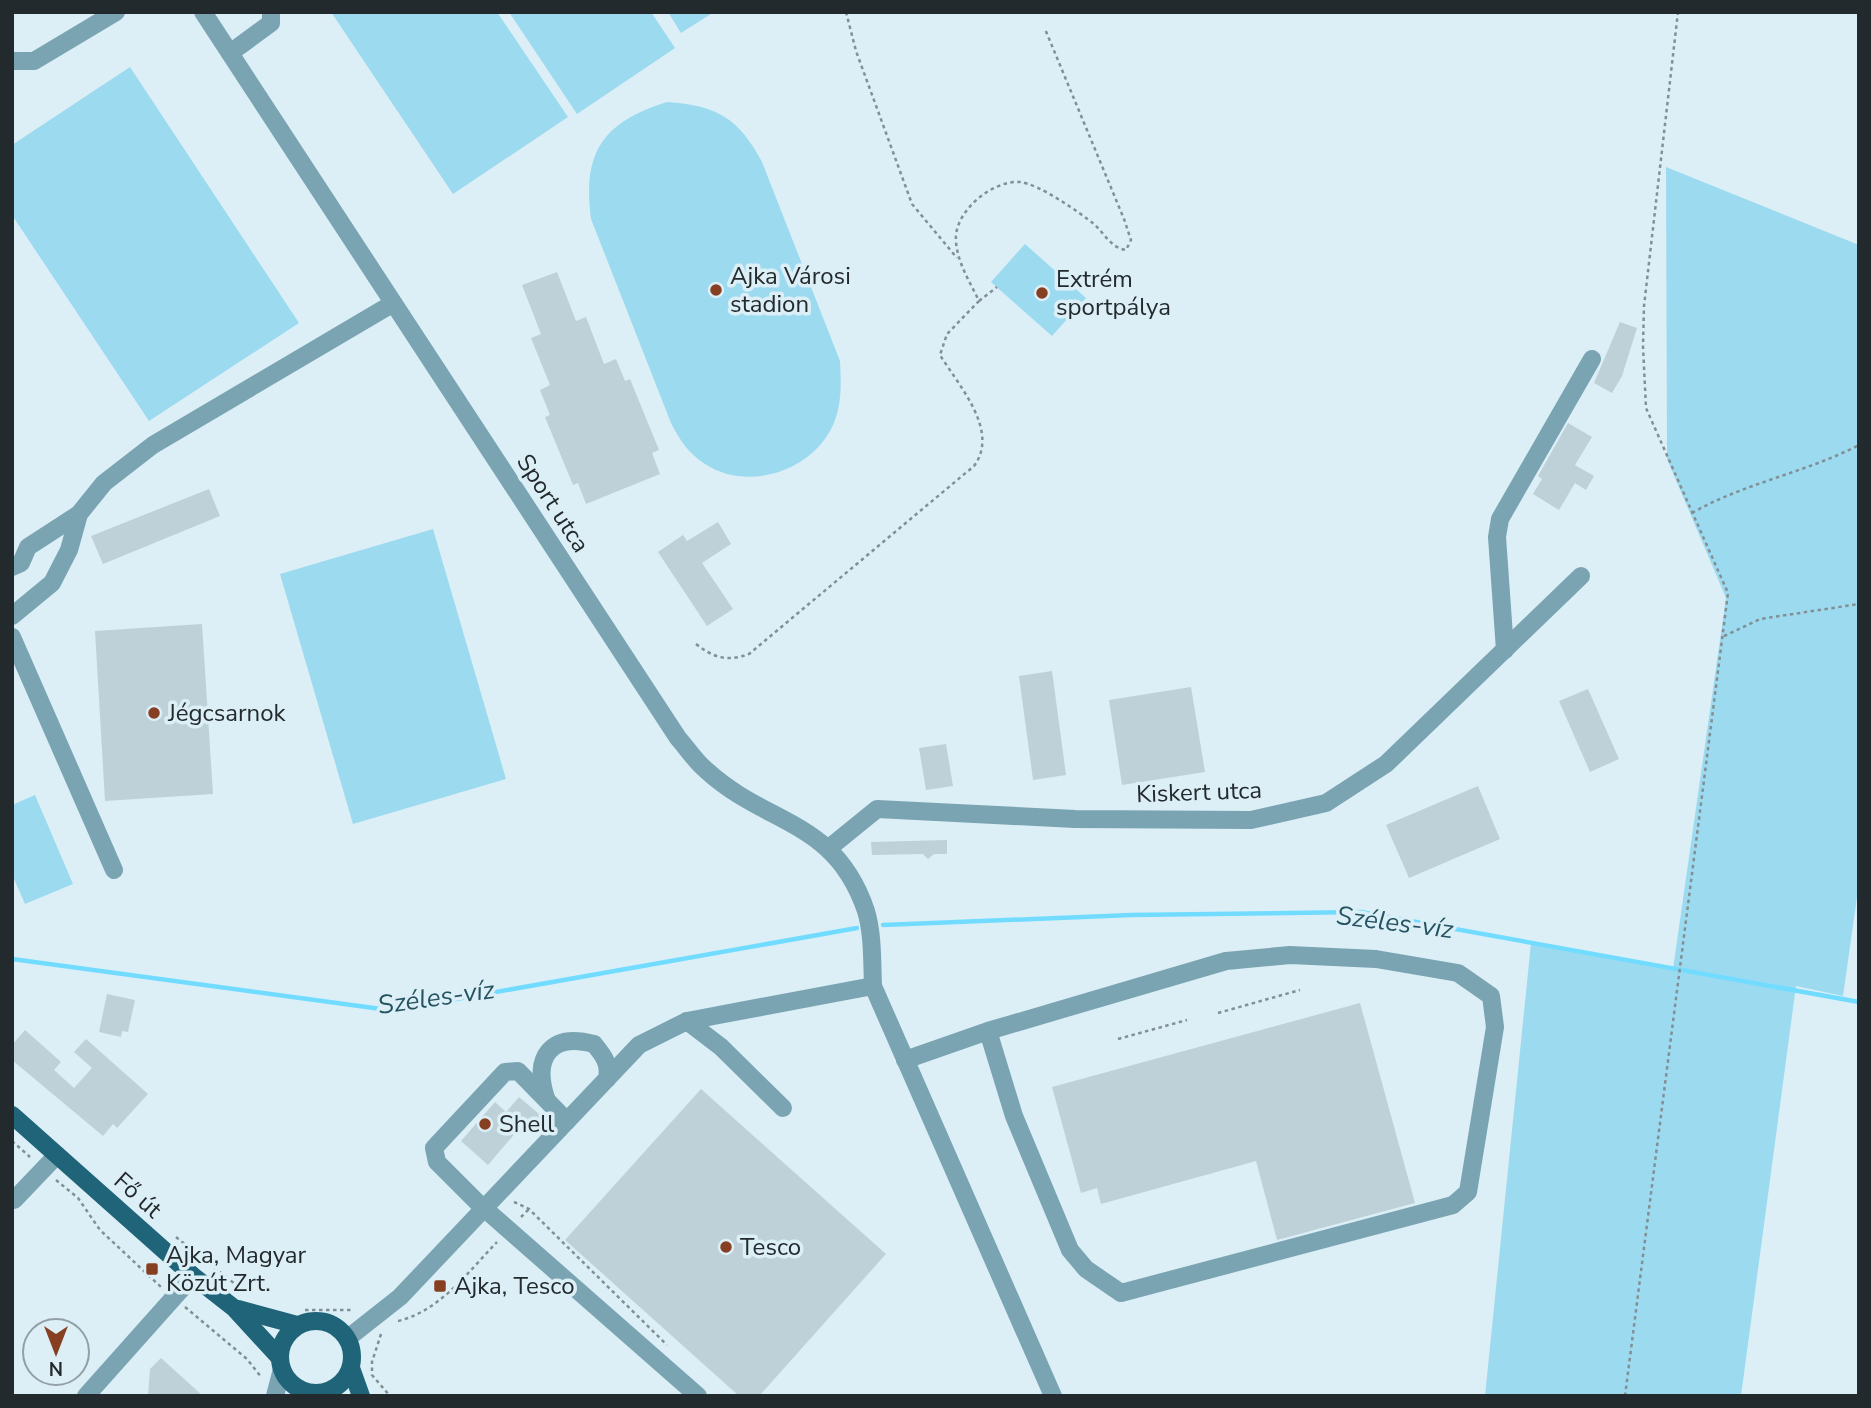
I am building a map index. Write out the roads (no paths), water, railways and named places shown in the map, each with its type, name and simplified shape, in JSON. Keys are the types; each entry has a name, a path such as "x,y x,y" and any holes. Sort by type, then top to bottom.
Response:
{"main road":[{"name":"Fő út","path":"12,1115 193,1276 234,1308 281,1364"},
{"name":"Fő út","path":"234,1308 297,1325"},
{"path":"351,1368 342,1382 315,1394 296,1388 281,1364 284,1339 297,1325 322,1321 332,1324 348,1338 352,1353 351,1368 361,1396"}],"street":[{"path":"12,61 34,61 116,12"},
{"name":"Sport utca","path":"203,12 678,738 706,771 747,799 807,831 829,848 851,876 867,914 873,986 1054,1396"},
{"path":"230,53 271,23 271,12"},
{"path":"12,567 21,563 28,547 79,514 104,483 153,445 392,304"},
{"path":"1505,650 1497,537 1500,519 1592,359"},
{"path":"12,616 52,583 69,550 79,514"},
{"name":"Kiskert utca","path":"829,848 877,808 1075,819 1251,820 1326,803 1386,764 1581,576"},
{"path":"12,637 114,870"},
{"path":"905,1060 988,1031 1226,961 1290,955 1376,959 1458,973 1491,996 1495,1027 1468,1192 1453,1205 1121,1293 1086,1269 1070,1250 1014,1116 988,1031"},
{"path":"348,1338 400,1297 639,1045 687,1021 873,986"},
{"path":"687,1021 721,1046 783,1108"},
{"path":"546,1098 540,1072 543,1058 552,1046 567,1039 594,1044 605,1057 609,1069 607,1079"},
{"path":"567,1121 518,1071 505,1072 433,1148 437,1162 484,1208 698,1396"},
{"path":"14,1200 57,1155"},
{"path":"86,1396 193,1276"},
{"path":"269,1392 281,1364"}],"waterway":[{"name":"Széles-víz","path":"883,925 1131,915 1361,912 1859,1002"},
{"name":"Széles-víz","path":"12,959 381,1009 406,1008 857,928"}],"place":[{"name":"Ajka Városi stadion","path":"716,290"},
{"name":"Extrém sportpálya","path":"1042,293"},
{"name":"Jégcsarnok","path":"154,713"},
{"name":"Shell","path":"485,1124"},
{"name":"Tesco","path":"726,1247"},
{"name":"Ajka, Magyar Közút Zrt.","path":"152,1269"},
{"name":"Ajka, Tesco","path":"440,1286"}]}
